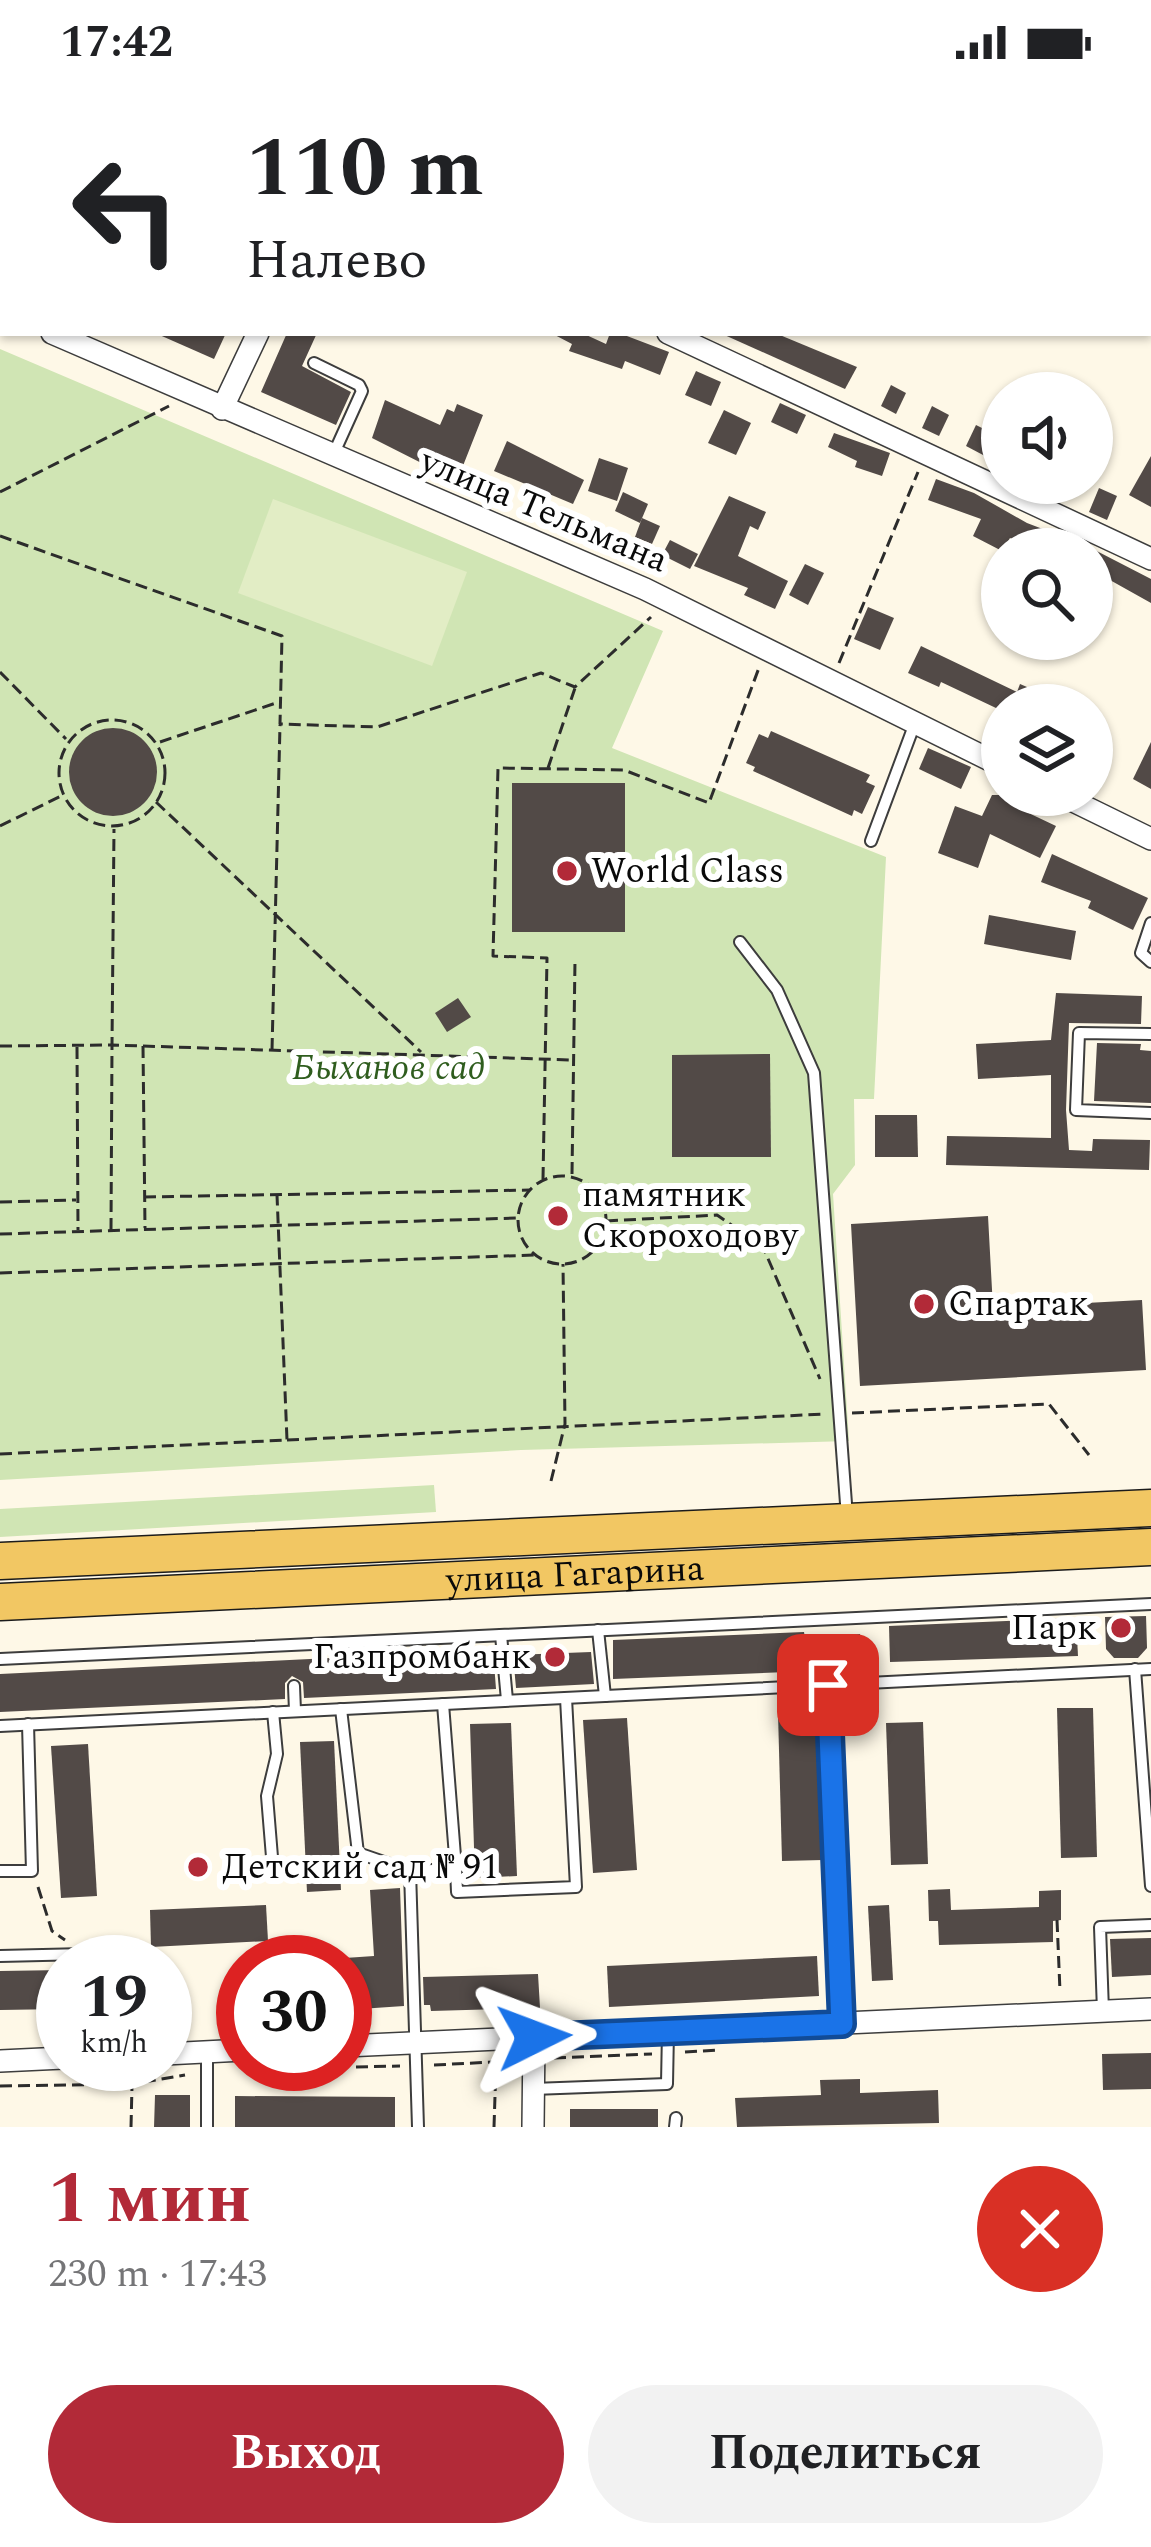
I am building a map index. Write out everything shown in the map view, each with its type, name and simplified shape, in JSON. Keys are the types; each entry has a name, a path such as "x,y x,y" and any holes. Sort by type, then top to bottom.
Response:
{"main road":[{"name":"улица Гагарина","path":"0,1561 1151,1508"},
{"path":"316,1546 300,1551 293,1567 301,1582 317,1587"},
{"name":"улица Гагарина","path":"0,1602 1151,1547"}],"street":[{"name":"улица Тельмана","path":"61,336 222,410 645,589 981,756"},
{"path":"222,410 256,336"},
{"path":"674,336 1151,559"},
{"path":"1104,816 1151,839"},
{"path":"372,2049 418,2054 496,2039 534,2048 669,2042 842,2024 1151,2009"},
{"path":"533,2127 534,2048"},
{"path":"192,2058 216,2058"},
{"path":"0,2061 36,2059"}],"lane":[{"path":"314,363 359,385 362,392 332,456"},
{"path":"871,842 915,723"},
{"path":"1151,923 1141,953 1151,962"},
{"path":"740,942 777,990 814,1073 847,1520"},
{"path":"1151,1034 1079,1034 1076,1110 1151,1114"},
{"path":"0,1659 1151,1604"},
{"path":"598,1630 605,1696"},
{"path":"501,1635 507,1700"},
{"path":"292,1645 292,1660"},
{"path":"83,1655 83,1670"},
{"path":"1136,1669 1151,1886"},
{"path":"0,1726 85,1715 273,1712 1151,1669"},
{"path":"828,1685 842,2024"},
{"path":"294,1686 295,1711"},
{"path":"443,1704 457,1892 576,1887 566,1697"},
{"path":"341,1709 358,1852 410,1871 456,1869"},
{"path":"272,1857 267,1796 277,1754 273,1712"},
{"path":"0,1871 32,1871 28,1724"},
{"path":"410,1871 418,2127"},
{"path":"1103,2011 1100,1927 1151,1924"},
{"path":"0,1956 36,1955"},
{"path":"533,2089 662,2086 670,2080 669,2042"},
{"path":"207,2061 207,2127"}],"path":[{"path":"0,492 179,401"},
{"path":"831,682 926,454"},
{"path":"0,536 282,636 272,1050"},
{"path":"548,768 575,687 654,614"},
{"path":"543,1179 547,958 493,956 498,768 623,770 709,803 760,664"},
{"path":"0,672 67,740"},
{"path":"280,724 377,727 541,673 575,687"},
{"path":"158,743 279,702"},
{"path":"124,720 158,743 165,784 140,819 114,827 80,818 63,795 56,770 67,740 93,722 124,720"},
{"path":"0,826 63,795"},
{"path":"156,802 422,1054"},
{"path":"111,1230 114,827"},
{"path":"572,1177 575,960"},
{"path":"0,1046 112,1045 572,1060"},
{"path":"76,1046 78,1232"},
{"path":"143,1046 145,1229"},
{"path":"0,1273 536,1255 563,1264 586,1257 600,1243 606,1221 593,1188 572,1177 543,1179 530,1190 517,1218 523,1242 536,1255"},
{"path":"144,1197 530,1190"},
{"path":"277,1195 287,1440"},
{"path":"0,1202 78,1200"},
{"path":"606,1221 717,1215 763,1246 836,1413"},
{"path":"0,1234 517,1218"},
{"path":"551,1481 565,1424 563,1264"},
{"path":"0,1454 1049,1404 1089,1455"},
{"path":"32,1871 52,1931 58,1935"},
{"path":"1057,1921 1060,2013"},
{"path":"494,2127 496,2039"},
{"path":"192,2066 207,2061 418,2054 496,2063 534,2048 669,2042 733,2050"},
{"path":"0,2086 36,2085"},
{"path":"131,2127 132,2091"}],"green space":[{"name":"Быханов сад","path":"0,349 663,631 612,748 886,857 874,1099 854,1099 855,1165 833,1194 849,1441 521,1450 0,1480"},
{"path":"273,499 467,572 432,666 238,593"},
{"path":"434,1485 436,1512 0,1537 0,1509"}],"building":[{"path":"162,336 225,336 214,359"},
{"path":"286,336 316,336 302,366 351,392 336,425 261,392"},
{"path":"557,336 589,336 606,344 609,336 627,336 669,352 660,375 625,361 622,369 569,351 572,344"},
{"path":"727,336 782,336 857,367 845,389"},
{"path":"696,371 721,382 711,406 685,395"},
{"path":"891,385 906,393 896,414 881,406"},
{"path":"385,400 440,425 447,409 454,412 457,404 483,415 457,481 372,438"},
{"path":"780,403 806,415 797,434 771,422"},
{"path":"932,406 949,415 939,436 922,428"},
{"path":"724,410 751,423 736,455 708,443"},
{"path":"976,425 981,428 981,454 966,446"},
{"path":"834,433 890,453 882,476 855,467 857,461 828,447"},
{"path":"507,441 584,480 573,504 494,471"},
{"path":"1151,456 1151,507 1129,495"},
{"path":"599,458 628,468 617,501 588,491"},
{"path":"936,479 1040,528 981,528 981,540 973,536 981,519 928,500"},
{"path":"623,492 648,504 640,523 615,511"},
{"path":"1113,494 1117,496 1107,520 1089,512 1092,504 1113,504"},
{"path":"729,496 766,512 758,530 750,526 738,556 788,581 775,609 744,595 748,588 694,566"},
{"path":"642,518 660,526 652,544 635,537"},
{"path":"670,540 698,554 690,569 662,555"},
{"path":"1113,559 1151,579 1151,603 1113,582"},
{"path":"805,564 824,573 808,605 789,595"},
{"path":"868,607 894,618 880,650 854,639"},
{"path":"921,646 1000,684 981,684 981,701 908,673"},
{"path":"113,728 130,731 144,741 154,755 154,789 144,803 130,813 113,816 96,813 82,803 72,789 69,772 72,755 82,741 96,731"},
{"path":"771,731 870,775 866,782 875,786 862,814 854,810 852,816 753,771 755,767 746,763 759,734 768,738"},
{"path":"1151,742 1151,789 1133,779"},
{"path":"928,748 971,767 961,789 919,769"},
{"path":"512,783 625,783 625,932 512,932"},
{"path":"955,806 981,816 1035,816 1056,826 1040,858 990,834 978,868 938,853"},
{"path":"1052,854 1148,898 1133,930 1088,908 1091,901 1041,882"},
{"path":"989,915 1076,931 1071,960 984,944"},
{"path":"1056,993 1142,996 1141,1024 1069,1023 1066,1110 1069,1150 1092,1151 1093,1139 1150,1140 1149,1170 946,1165 947,1136 1051,1138 1051,1075 978,1079 976,1044 1051,1040"},
{"path":"458,998 471,1017 447,1032 435,1013"},
{"path":"1097,1043 1141,1044 1140,1050 1151,1051 1151,1103 1094,1101"},
{"path":"770,1054 771,1157 672,1157 672,1055"},
{"path":"875,1115 917,1115 918,1157 875,1157"},
{"name":"Спартак","path":"988,1216 993,1308 1142,1300 1146,1370 860,1386 851,1224"},
{"path":"1146,1616 1147,1648 1138,1658 1114,1658 1106,1649 1105,1617"},
{"path":"1076,1618 1078,1656 890,1662 889,1626"},
{"path":"804,1632 805,1638 860,1634 862,1669 613,1679 613,1640"},
{"path":"493,1650 496,1689 304,1698 303,1682 292,1676 285,1683 285,1699 0,1712 0,1674"},
{"path":"591,1652 594,1684 516,1688 513,1655"},
{"path":"1057,1708 1093,1708 1097,1857 1061,1858"},
{"path":"819,1712 823,1860 782,1861 778,1713"},
{"path":"627,1718 637,1870 593,1873 583,1720"},
{"path":"923,1722 928,1864 891,1865 886,1723"},
{"path":"511,1723 517,1876 475,1878 470,1724"},
{"path":"334,1741 341,1890 307,1892 300,1742"},
{"path":"88,1744 97,1896 61,1898 51,1746"},
{"path":"400,1888 404,2006 372,2008 370,1890"},
{"path":"950,1889 951,1910 1039,1907 1039,1891 1061,1890 1061,1920 1053,1921 1053,1942 939,1945 938,1921 929,1921 928,1890"},
{"path":"266,1905 268,1935 216,1935 216,1944 192,1945 192,1935 151,1935 150,1910"},
{"path":"889,1905 893,1980 872,1981 868,1906"},
{"path":"1151,1938 1151,1975 1112,1977 1110,1939"},
{"path":"817,1956 819,1996 609,2007 607,1966"},
{"path":"36,1970 36,2009 0,2010 0,1971"},
{"path":"538,1974 540,2008 431,2011 430,2005 424,2005 423,1977"},
{"path":"1151,2053 1151,2089 1103,2090 1102,2054"},
{"path":"860,2079 860,2093 938,2090 939,2123 737,2127 735,2098 821,2095 820,2080"},
{"path":"155,2095 190,2095 190,2127 154,2127"},
{"path":"235,2096 395,2097 395,2127 235,2127"},
{"path":"570,2109 658,2109 658,2127 570,2127"}],"place":[{"name":"World Class","path":"567,871"},
{"name":"памятник Скороходову","path":"558,1216"},
{"name":"Спартак","path":"924,1304"},
{"name":"Парк","path":"1121,1628"},
{"name":"Газпромбанк","path":"555,1657"},
{"name":"Детский сад № 91","path":"198,1867"}],"route":[{"path":"534,2037 842,2024 828,1685"}]}
